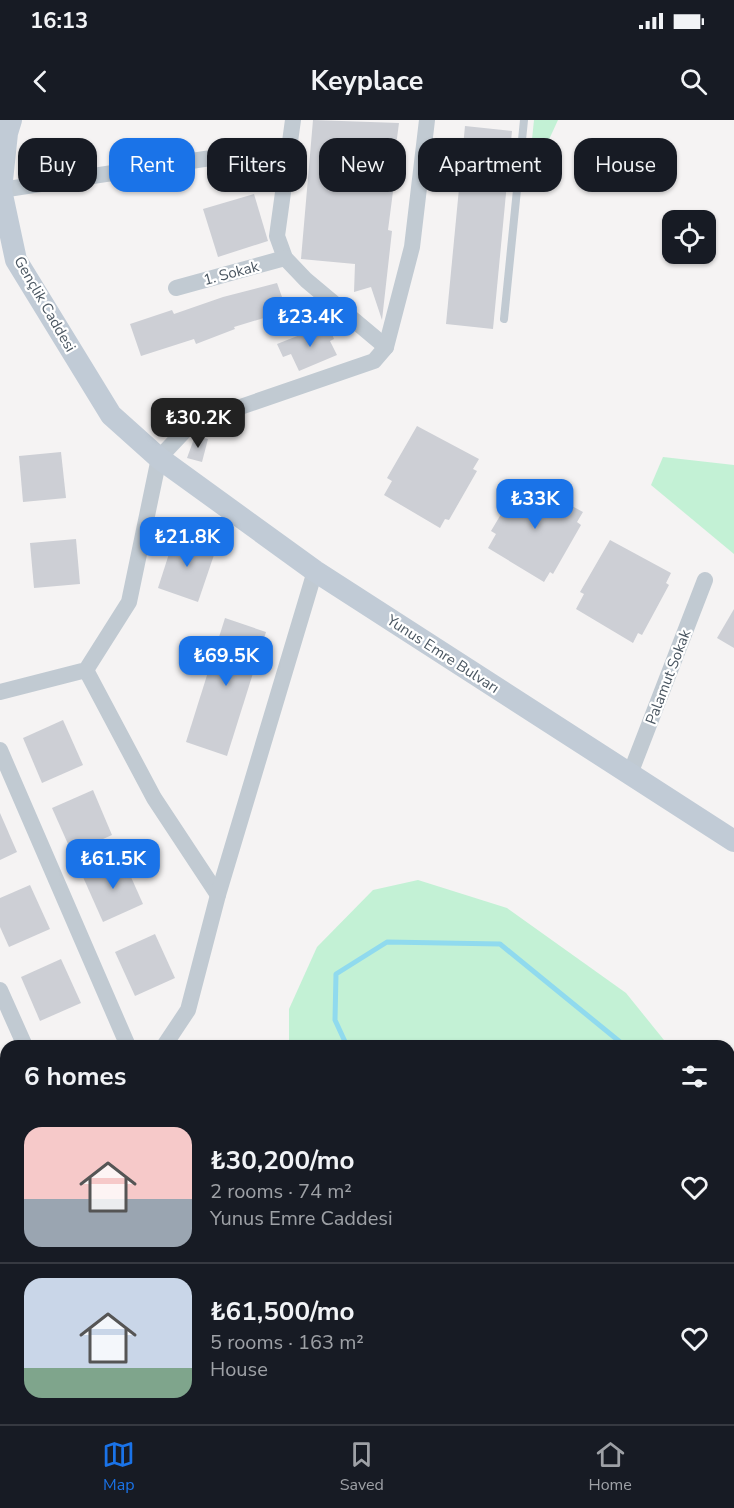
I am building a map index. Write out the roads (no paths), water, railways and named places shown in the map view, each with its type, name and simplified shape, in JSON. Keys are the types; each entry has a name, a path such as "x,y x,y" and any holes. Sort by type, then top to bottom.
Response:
{"street":[{"name":"Gençlik Caddesi","path":"11,120 7,133 1,190 16,260 111,415 159,458"},
{"path":"291,138 293,120"},
{"path":"0,693 86,670 129,602 159,458 191,424 374,361 386,347 412,247 427,120"},
{"path":"1,190 207,159"},
{"path":"283,192 277,236 285,258 306,280 386,347"},
{"name":"1. Sokak","path":"176,288 285,258"},
{"name":"Yunus Emre Bulvarı","path":"159,458 315,572 734,841"},
{"path":"168,1040 188,1010 218,895 315,572"},
{"name":"Palamut Sokak","path":"630,774 705,580"},
{"path":"86,670 154,798 218,895"},
{"path":"0,750 125,1040"},
{"path":"0,990 21,1040"}],"lane":[{"path":"504,319 524,120"}],"waterway":[{"path":"344,1040 335,1020 336,974 387,942 500,944 618,1040"}]}
